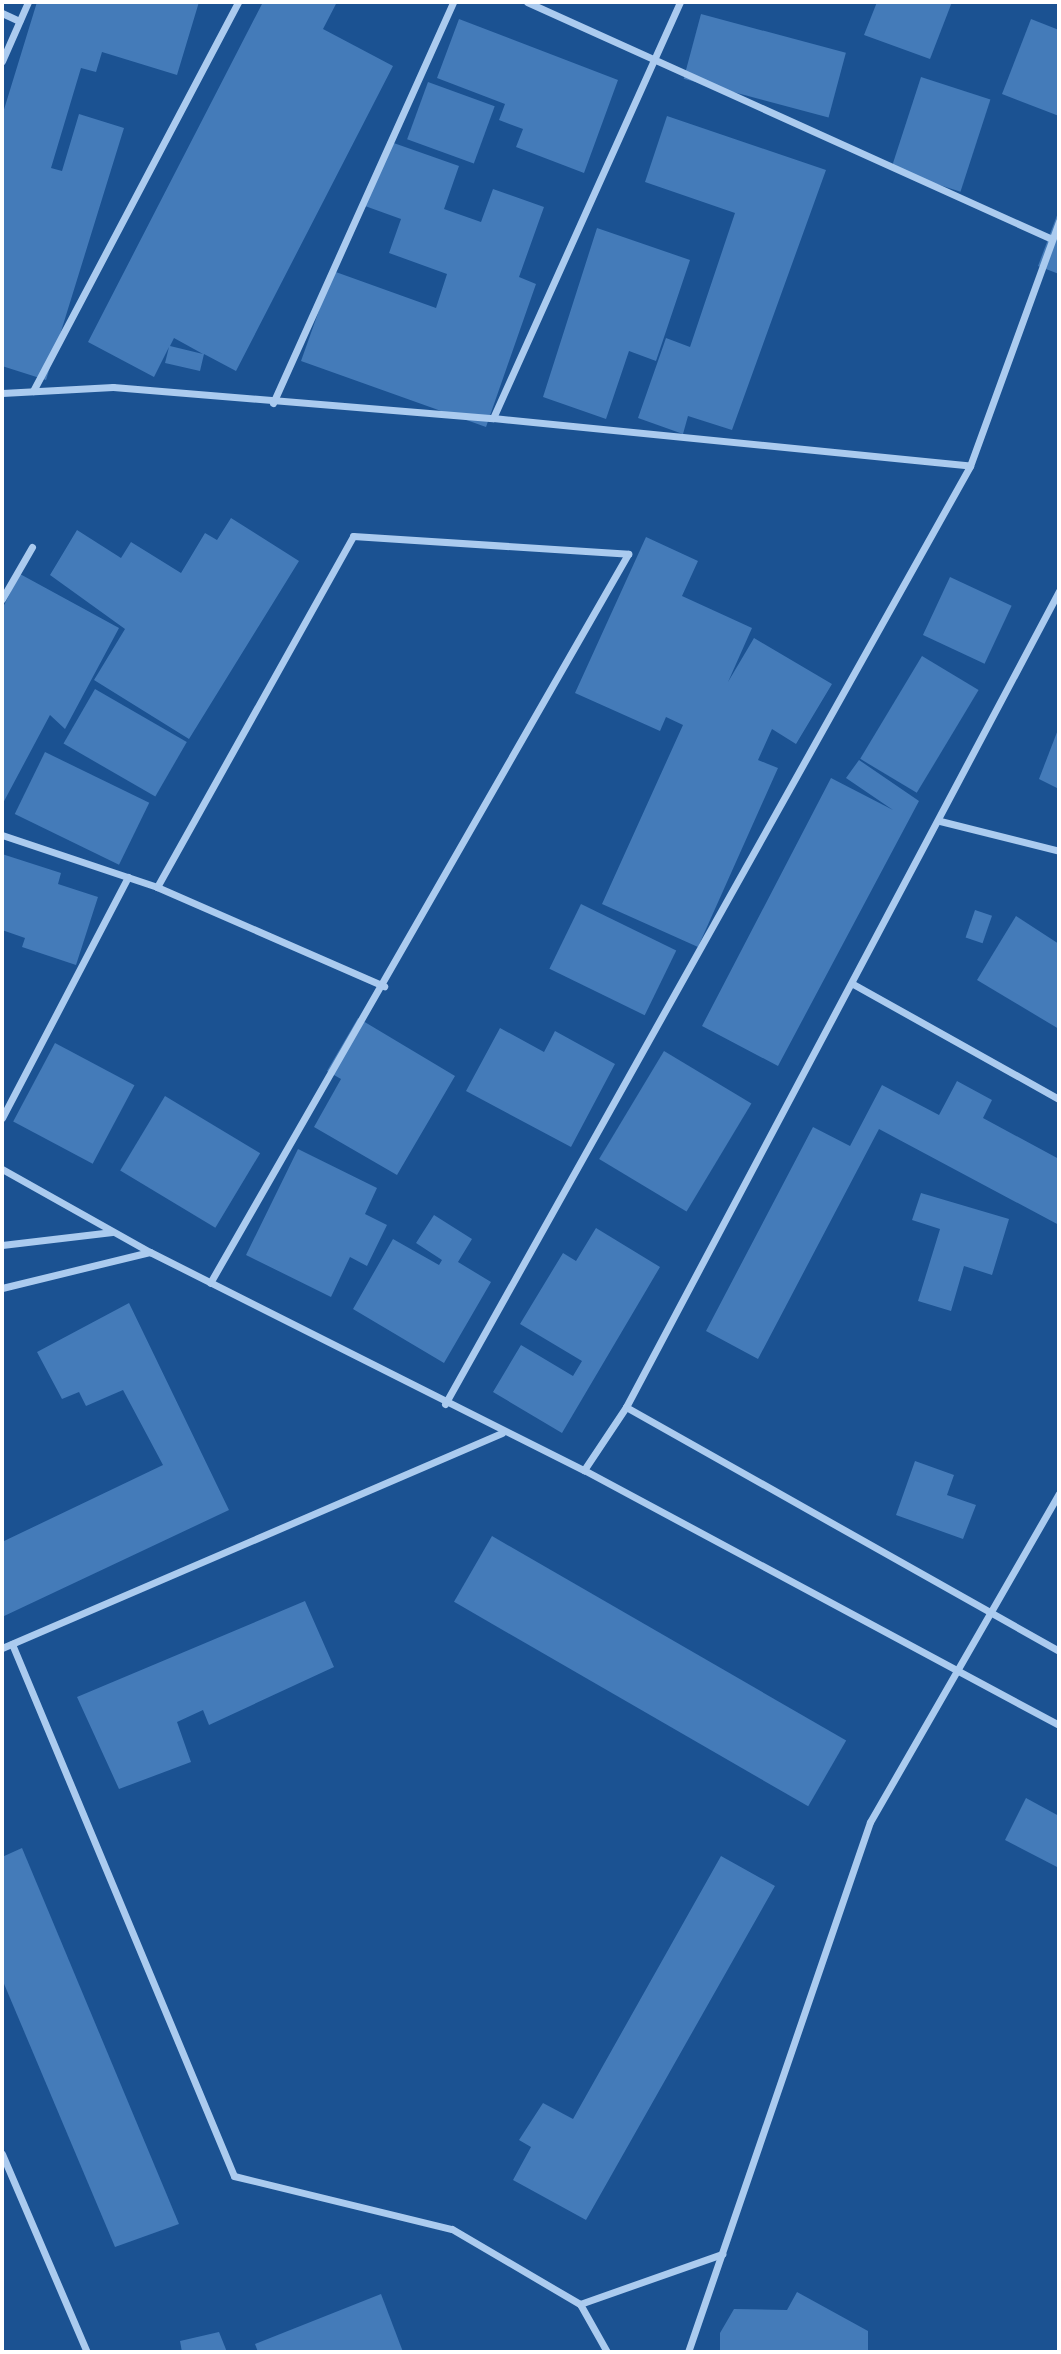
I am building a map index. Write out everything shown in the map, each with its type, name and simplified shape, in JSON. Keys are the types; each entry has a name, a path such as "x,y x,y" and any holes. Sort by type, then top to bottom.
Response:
{"street":[{"path":"2,61 28,2"},
{"path":"33,391 238,2"},
{"path":"273,403 453,2"},
{"path":"527,2 1052,239"},
{"path":"493,418 680,2"},
{"path":"2,13 19,21"},
{"path":"445,1404 970,466 1059,221"},
{"path":"2,393 113,387 273,403 493,418 970,466"},
{"path":"157,887 353,536 628,554 384,986 210,1283"},
{"path":"2,599 32,547"},
{"path":"584,1470 626,1407 940,821 1059,591"},
{"path":"940,821 1059,852"},
{"path":"2,835 157,887 384,986"},
{"path":"2,1118 128,877"},
{"path":"853,984 1059,1099"},
{"path":"2,1169 150,1252 502,1433 584,1470 1059,1725"},
{"path":"2,1245 112,1232"},
{"path":"2,1288 150,1252"},
{"path":"626,1407 1059,1651"},
{"path":"2,1648 502,1433"},
{"path":"688,2352 870,1822 1059,1493"},
{"path":"12,1644 234,2176 452,2229 580,2304 607,2352"},
{"path":"2,2154 87,2352"},
{"path":"580,2304 722,2254"}],"building":[{"path":"37,2 199,2 177,75 102,52 96,72 81,68 51,168 62,171 79,114 124,128 46,380 2,366 2,116"},
{"path":"263,2 337,2 323,29 393,66 236,371 204,354 200,371 165,363 169,347 154,377 88,342","holes":["174,338 203,354 170,346"]},
{"path":"877,2 952,2 930,59 864,35"},
{"path":"701,14 846,53 829,118 684,79"},
{"path":"459,19 618,80 584,173 516,147 523,129 499,120 505,104 437,78"},
{"path":"1031,19 1059,30 1059,116 1002,94"},
{"path":"921,77 990,100 960,192 891,169"},
{"path":"428,82 495,106 474,164 407,139"},
{"path":"667,116 826,170 732,430 688,416 683,434 638,418 666,338 690,347 735,213 645,182"},
{"path":"388,141 459,166 444,209 481,222 493,189 544,207 519,277 536,284 486,427 301,361 333,271 436,308 447,274 389,253 401,219 365,206"},
{"path":"1059,210 1059,274 1038,266"},
{"path":"597,228 690,260 656,361 629,351 606,419 543,397"},
{"path":"231,518 299,561 189,739 94,680 125,629 50,575 77,530 121,558 131,542 181,573 205,533 217,540"},
{"path":"646,537 698,561 682,596 752,628 728,682 754,638 832,684 796,744 772,729 758,760 778,768 698,947 602,904 683,725 666,717 660,731 575,693"},
{"path":"20,574 119,628 65,729 50,715 2,805 2,609"},
{"path":"950,577 1012,606 985,664 923,635"},
{"path":"922,656 979,690 917,793 860,759"},
{"path":"95,689 187,742 155,797 64,744"},
{"path":"1059,727 1059,789 1039,779"},
{"path":"45,752 149,803 119,865 15,814"},
{"path":"859,760 919,801 778,1066 702,1026 831,778 893,810 846,778"},
{"path":"2,854 61,873 58,884 98,897 76,965 22,947 25,938 2,930"},
{"path":"581,904 676,950 645,1015 549,969"},
{"path":"975,910 992,916 983,943 966,937"},
{"path":"1016,916 1059,944 1059,1029 977,980"},
{"path":"358,1018 455,1076 397,1175 314,1127 341,1079 327,1071"},
{"path":"500,1028 544,1052 555,1031 615,1064 571,1147 466,1091"},
{"path":"55,1043 134,1085 93,1164 13,1122"},
{"path":"664,1051 751,1104 687,1212 599,1159"},
{"path":"957,1081 992,1100 983,1118 1059,1159 1059,1225 879,1129 758,1359 706,1331 813,1127 850,1146 882,1085 939,1115"},
{"path":"165,1096 260,1153 215,1228 120,1171"},
{"path":"298,1149 377,1188 365,1214 387,1225 367,1266 350,1257 331,1297 246,1255"},
{"path":"921,1193 1009,1219 992,1275 964,1266 951,1311 918,1301 940,1229 912,1220"},
{"path":"434,1215 472,1239 458,1262 491,1282 444,1363 353,1309 393,1239 439,1265 442,1260 416,1243"},
{"path":"596,1228 660,1267 562,1433 493,1392 521,1345 573,1376 582,1361 520,1324 563,1253 576,1261"},
{"path":"129,1303 229,1510 2,1617 2,1542 163,1465 123,1390 86,1406 79,1392 62,1399 37,1352"},
{"path":"915,1461 954,1475 947,1495 976,1505 963,1539 896,1515"},
{"path":"492,1536 846,1740 808,1806 454,1602"},
{"path":"305,1601 334,1667 209,1725 203,1710 177,1722 191,1762 119,1789 77,1697"},
{"path":"1026,1798 1059,1816 1059,1868 1005,1840"},
{"path":"22,1848 179,2224 115,2247 2,1979 2,1857"},
{"path":"721,1856 775,1886 586,2220 513,2180 531,2147 519,2140 543,2103 573,2119"},
{"path":"797,2292 868,2331 868,2352 720,2352 720,2333 734,2309 787,2310"},
{"path":"381,2294 403,2352 258,2352 255,2344"},
{"path":"219,2332 227,2352 182,2352 180,2341"}]}
